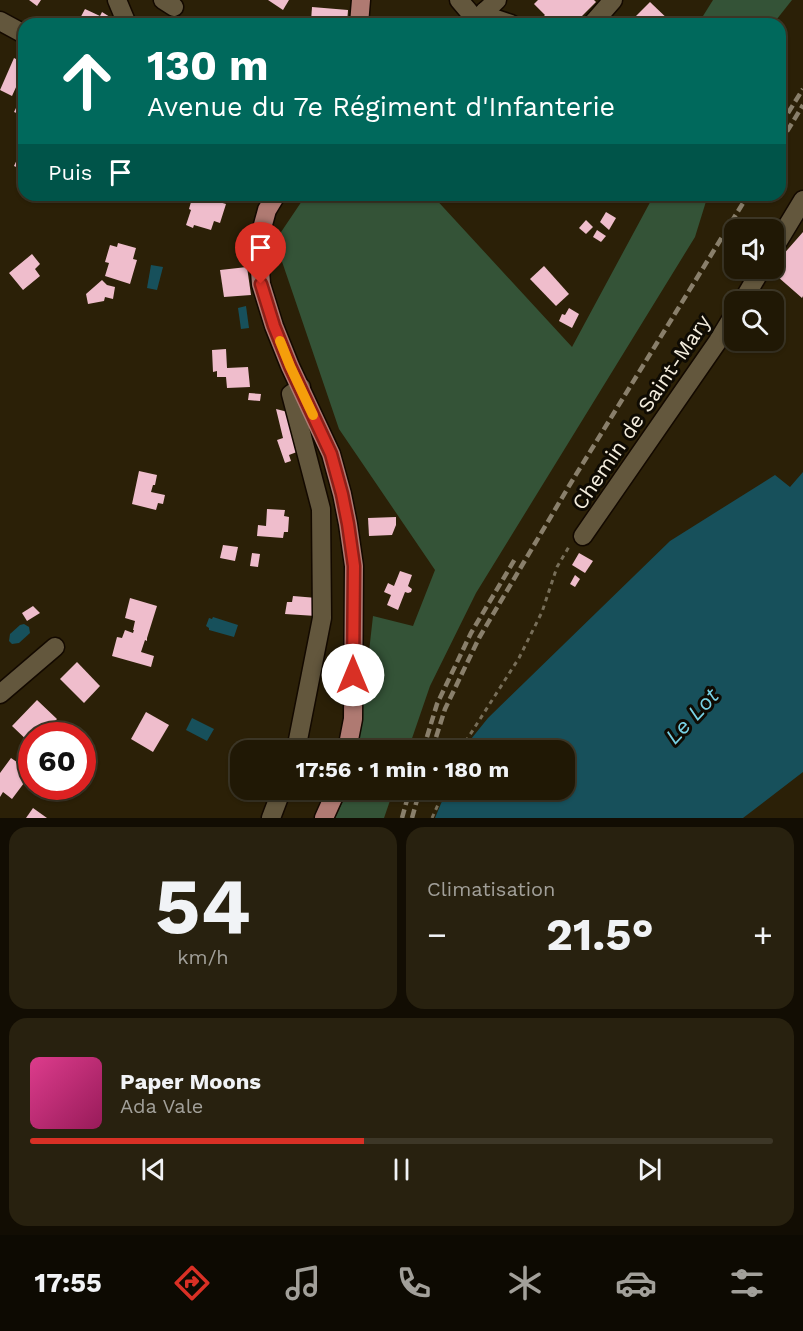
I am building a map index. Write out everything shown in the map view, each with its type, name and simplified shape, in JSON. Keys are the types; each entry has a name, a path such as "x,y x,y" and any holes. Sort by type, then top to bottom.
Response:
{"main road":[{"path":"360,18 361,0"},
{"path":"272,201 267,210 258,243 261,284 290,366 331,454 348,524 354,566 353,719 349,740"},
{"path":"324,818 332,800"}],"street":[{"path":"117,0 124,18"},
{"path":"459,0 482,14"},
{"path":"598,18 614,0"},
{"path":"0,21 18,31"},
{"path":"784,231 803,200"},
{"name":"Chemin de Saint-Mary","path":"583,536 724,331"},
{"path":"298,740 322,618 321,509 291,394 301,387"},
{"path":"0,694 55,647"},
{"path":"271,818 278,800"}],"path":[{"path":"467,740 519,658 542,612 561,559 570,544 583,536"},
{"path":"432,818 440,800"}],"green space":[{"path":"713,0 792,0 778,18 702,18"},
{"path":"302,201 438,201 572,347 651,201 706,201 695,237 476,593 430,686 411,740 359,740 373,616 413,626 435,570 339,429 275,241"},
{"path":"344,800 390,800 384,818 335,818"}],"water":[{"path":"151,265 163,267 157,290 147,288"},
{"path":"246,306 249,328 241,329 238,308"},
{"name":"Le Lot","path":"803,472 803,772 743,818 435,818 442,800 575,800 575,740 470,740 488,718 670,541 775,475 790,487"},
{"path":"213,617 238,625 234,637 209,630 206,626 209,618"},
{"path":"24,624 29,627 30,633 19,643 12,644 9,641 10,634"},
{"path":"192,718 214,729 207,741 186,730"}],"building":[{"path":"29,0 41,0 37,6"},
{"path":"268,0 289,0 283,10"},
{"path":"538,0 594,0 596,2 580,18 544,18 545,15 534,4"},
{"path":"650,2 667,18 634,18"},
{"path":"312,7 348,10 347,18 311,18"},
{"path":"85,9 100,16 102,12 110,17 109,18 80,18"},
{"path":"14,58 18,60 18,85 12,96 0,90"},
{"path":"191,201 216,201 226,204 220,223 214,221 211,230 186,225 191,210 189,209"},
{"path":"606,212 616,218 609,230 600,222"},
{"path":"586,220 593,227 586,234 579,228"},
{"path":"597,230 606,236 601,242 593,237"},
{"path":"803,232 802,298 780,279 784,279 784,254"},
{"path":"118,243 136,248 133,259 137,260 130,284 105,276 109,263 105,262 110,245 117,247"},
{"path":"32,254 40,264 35,269 40,276 23,290 9,273"},
{"path":"544,266 569,294 556,306 530,279"},
{"path":"247,267 251,295 224,297 220,270"},
{"path":"102,280 107,285 115,287 113,299 105,297 104,301 88,304 86,294"},
{"path":"569,308 579,314 572,328 559,321 562,314 565,315"},
{"path":"226,349 227,368 248,367 250,387 227,388 226,377 217,377 217,371 213,372 212,350"},
{"path":"249,393 261,394 260,401 248,400"},
{"path":"276,409 292,413 302,450 289,455 291,461 285,463 277,440 283,438"},
{"path":"139,471 157,475 151,492 165,495 163,504 158,503 156,510 132,504"},
{"path":"267,509 285,510 284,516 289,517 288,532 284,532 283,538 257,536 258,525 266,526"},
{"path":"396,517 392,535 369,536 368,518"},
{"path":"223,545 238,547 235,561 220,558"},
{"path":"252,553 260,554 258,567 250,566"},
{"path":"579,553 593,561 585,573 572,565"},
{"path":"400,571 412,575 408,586 412,589 411,592 405,592 398,610 387,605 391,595 384,592 388,583 394,586"},
{"path":"575,575 580,579 575,587 570,584"},
{"path":"293,596 317,598 316,616 285,614 287,602 292,602"},
{"path":"130,598 157,606 147,641 145,640 141,652 154,656 151,667 112,656 117,637 122,638 125,630 133,633 134,630 135,621 125,618"},
{"path":"33,606 40,613 27,621 22,613"},
{"path":"77,662 100,686 84,703 60,679"},
{"path":"37,700 57,719 54,722 18,722 18,732 12,726"},
{"path":"146,712 169,725 153,752 131,739"},
{"path":"11,758 18,763 18,791 12,799 3,792 0,797 0,773"},
{"path":"33,808 47,818 26,818"}],"railway":[{"path":"788,113 803,89"},
{"path":"786,133 803,105"},
{"path":"435,740 445,709 479,638 569,486 744,201"},
{"path":"426,740 437,704 471,633 515,559"},
{"path":"402,818 407,800"},
{"path":"412,818 417,800"}],"slow traffic":[{"path":"280,341 313,415"}],"route":[{"path":"261,284 290,366 331,454 342,494 354,566 353,675"}]}
